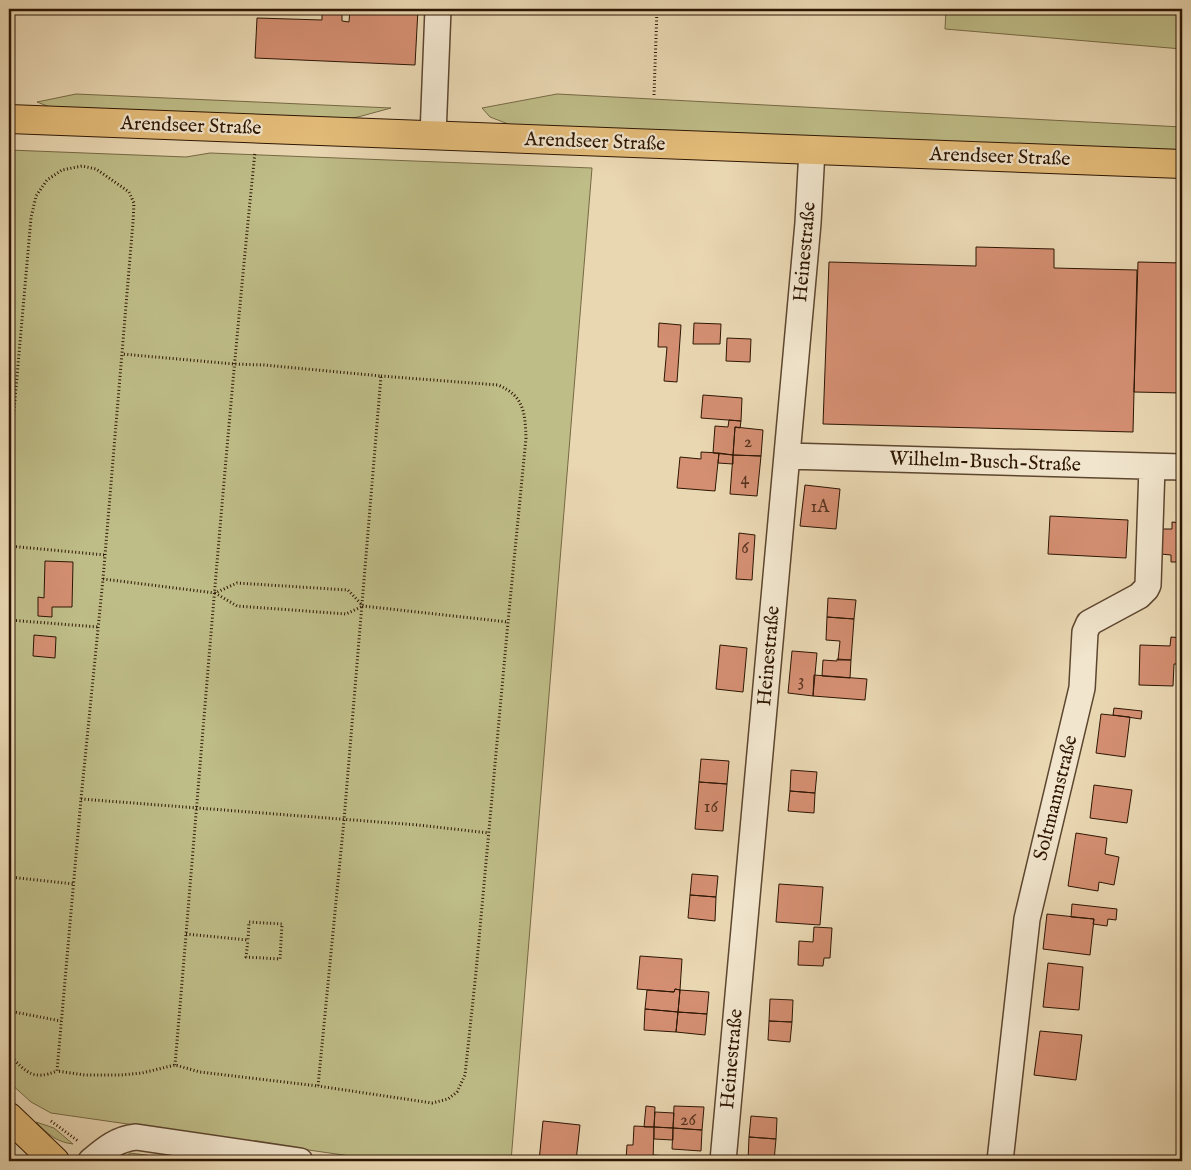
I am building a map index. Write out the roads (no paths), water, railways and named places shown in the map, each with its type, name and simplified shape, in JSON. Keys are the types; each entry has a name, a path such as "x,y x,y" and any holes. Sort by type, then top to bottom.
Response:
{"main road":[{"name":"Arendseer Straße","path":"10,108 433,135 1182,164"},
{"path":"9,1117 55,1161"}],"street":[{"path":"433,135 438,9"},
{"name":"Heinestraße","path":"723,1161 808,223 812,150"},
{"name":"Wilhelm-Busch-Straße","path":"787,456 1182,467"},
{"name":"Soltmannstraße","path":"1000,1161 1027,920 1082,688 1085,632 1089,623 1139,596 1148,585 1152,467"},
{"path":"91,1161 110,1145 125,1138 136,1137 300,1161"}]}
